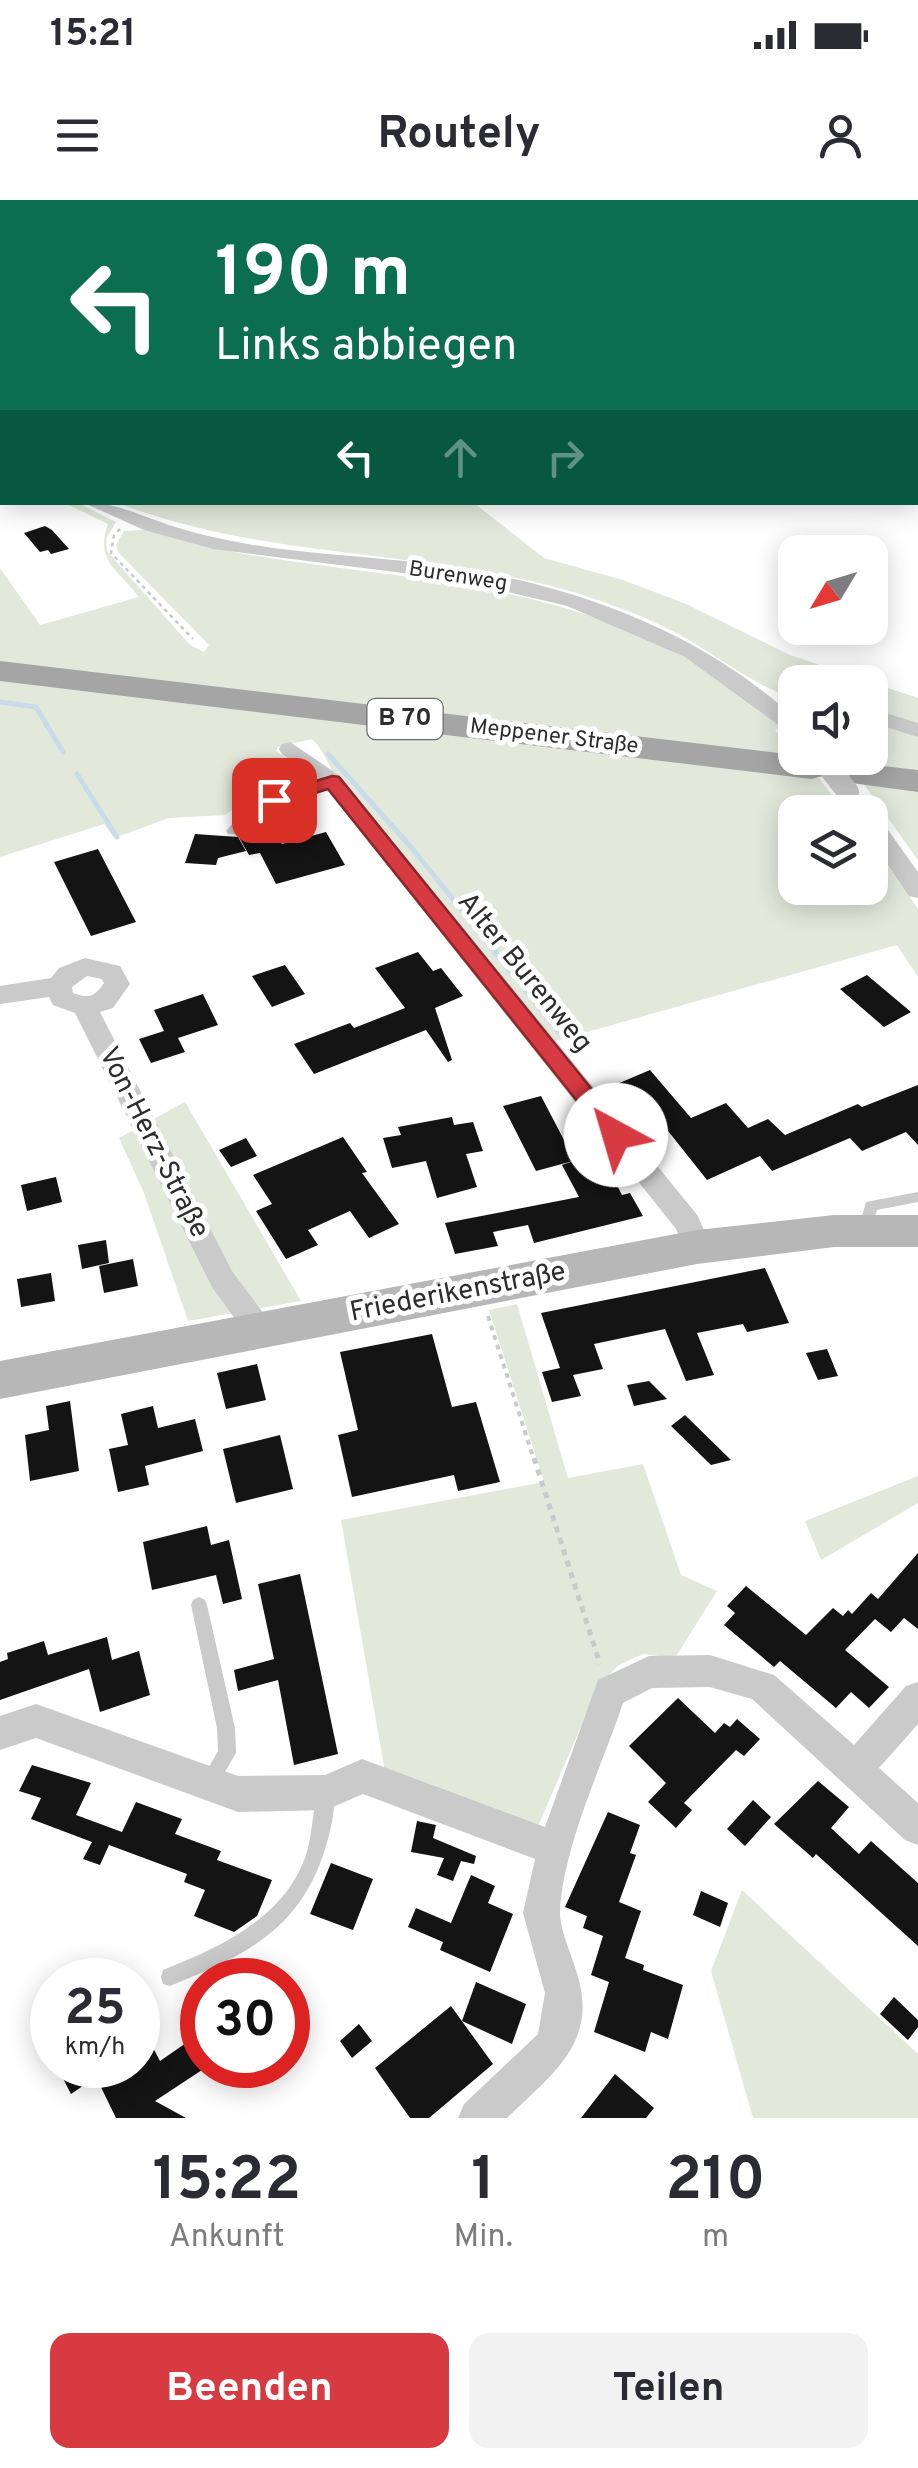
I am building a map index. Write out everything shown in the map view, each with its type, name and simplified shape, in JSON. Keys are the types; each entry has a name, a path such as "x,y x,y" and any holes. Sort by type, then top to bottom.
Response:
{"main road":[{"name":"Meppener Straße","path":"0,670 778,759"},
{"path":"852,783 918,782"}],"street":[{"name":"Burenweg","path":"97,505 216,544 490,580 579,602 662,636 778,704"},
{"path":"888,721 918,730"},
{"name":"Alter Burenweg","path":"290,749 332,782 688,1224 698,1246"},
{"path":"838,775 852,783 857,795"},
{"path":"888,847 918,890"},
{"path":"0,996 59,986 76,969 95,966 111,972 117,984 115,991 104,1002 85,1007"},
{"name":"Von-Herz-Straße","path":"59,986 62,998 85,1007 222,1278 244,1334"},
{"name":"Friederikenstraße","path":"0,1380 698,1246 766,1236 918,1231"},
{"path":"478,2118 556,2044 564,1993 541,1913 555,1849 610,1692 649,1672 710,1671 762,1686 918,1827"},
{"path":"855,1770 918,1698"},
{"path":"0,1733 36,1721 238,1794 326,1792 362,1776 555,1849"}],"lane":[{"path":"232,830 252,808 332,782"},
{"path":"865,1230 872,1206 918,1197"},
{"path":"198,1605 226,1728 227,1753 209,1784"},
{"path":"170,1977 223,1958 287,1911 324,1832 326,1792"}],"path":[{"path":"131,519 114,536 111,553 193,639"},
{"path":"485,1306 610,1692"}],"shaded area":[{"path":"69,505 82,505 116,522 106,539 107,551 190,645 204,652 209,645 118,552 116,544 124,531 144,530 248,555 473,587 574,611 625,629 704,668 778,725 778,756 0,665 0,568 40,625 139,597 106,556 104,537 108,524"},
{"path":"124,505 477,505 544,558 623,580 686,604 790,655 820,665 778,665 778,692 651,621 559,588 504,575 226,534"},
{"path":"0,680 819,778 832,795 778,795 778,905 888,905 888,863 918,909 918,977 897,945 555,1041 426,882 340,784 312,739 278,747 276,751 317,778 245,801 225,815 169,818 114,838 104,824 0,857"},
{"path":"888,688 918,698 918,725 888,716"},
{"path":"888,726 918,735 918,772 888,768"},
{"path":"863,783 918,790 918,860 888,818 888,795 872,795"},
{"path":"185,1102 301,1301 188,1321 144,1193 119,1138"},
{"path":"517,1304 568,1478 643,1464 681,1575 717,1591 675,1658 643,1654 619,1665 599,1685 538,1826 385,1772 341,1520 544,1482 489,1310"},
{"path":"918,1476 918,1503 821,1560 805,1521"},
{"path":"742,1890 918,2054 918,2118 753,2118 711,1971"}],"building":[{"path":"45,526 69,549 51,554 48,550 40,552 24,533"},
{"path":"274,830 282,844 326,832 345,865 276,884 260,853 249,855 240,839"},
{"path":"195,834 238,837 246,851 218,858 216,865 185,863"},
{"path":"98,849 136,922 91,936 54,862"},
{"path":"418,952 433,971 441,968 463,996 435,1008 452,1060 448,1062 426,1030 314,1074 294,1044 350,1023 354,1028 405,1008 375,968"},
{"path":"285,965 305,994 272,1007 252,976"},
{"path":"867,975 911,1012 884,1027 840,989"},
{"path":"203,994 218,1025 178,1038 185,1052 151,1063 139,1039 164,1031 154,1010"},
{"path":"650,1070 691,1118 726,1103 748,1128 768,1119 785,1135 858,1104 862,1107 918,1085 918,1145 906,1132 862,1151 850,1138 772,1171 760,1156 707,1180 649,1107 632,1114 610,1087"},
{"path":"541,1096 575,1161 584,1158 591,1172 608,1168 622,1195 630,1193 643,1216 534,1243 528,1225 493,1232 498,1246 455,1254 445,1223 579,1197 562,1165 573,1161 536,1171 503,1106"},
{"path":"452,1117 454,1125 473,1122 483,1151 466,1154 477,1187 437,1198 426,1161 392,1168 383,1138 401,1135 398,1127"},
{"path":"343,1137 367,1172 362,1173 399,1224 369,1238 350,1211 308,1230 318,1245 286,1259 256,1211 272,1204 253,1175"},
{"path":"246,1138 257,1156 231,1167 219,1150"},
{"path":"56,1177 62,1202 27,1211 21,1185"},
{"path":"106,1240 109,1263 82,1269 78,1245"},
{"path":"133,1259 138,1286 104,1293 99,1266"},
{"path":"765,1268 789,1323 747,1332 743,1324 697,1333 714,1375 686,1381 665,1329 594,1344 603,1369 573,1375 581,1396 552,1402 542,1372 560,1368 541,1313"},
{"path":"51,1273 55,1301 21,1307 17,1279"},
{"path":"432,1334 452,1407 476,1402 500,1482 458,1491 454,1475 352,1497 338,1435 358,1430 340,1352"},
{"path":"827,1349 838,1376 818,1380 806,1353"},
{"path":"257,1364 266,1400 226,1409 217,1373"},
{"path":"649,1381 667,1399 634,1406 627,1385"},
{"path":"70,1401 79,1471 30,1481 25,1435 49,1430 46,1406"},
{"path":"153,1406 158,1428 195,1419 203,1451 145,1466 149,1485 118,1492 109,1449 128,1445 121,1414"},
{"path":"685,1415 731,1460 711,1465 671,1426"},
{"path":"280,1435 293,1489 236,1503 223,1449"},
{"path":"207,1526 211,1545 229,1540 242,1599 223,1604 216,1575 152,1590 143,1542"},
{"path":"918,1553 918,1629 904,1618 891,1632 875,1619 845,1650 889,1687 869,1708 851,1692 836,1708 780,1661 774,1667 724,1625 735,1613 727,1606 746,1586 806,1635 833,1608 843,1616 848,1610 852,1614 871,1593 878,1599"},
{"path":"300,1574 338,1754 294,1765 278,1680 238,1691 234,1670 274,1659 258,1584"},
{"path":"107,1637 112,1660 139,1651 150,1695 100,1712 89,1669 0,1700 0,1662 8,1659 7,1653 44,1641 48,1655"},
{"path":"678,1698 715,1733 724,1723 730,1727 737,1719 760,1739 744,1756 736,1750 684,1803 692,1810 676,1828 648,1802 666,1783 629,1746"},
{"path":"32,1765 91,1783 76,1815 122,1832 136,1802 182,1819 175,1834 221,1851 217,1860 272,1880 257,1916 234,1932 194,1916 205,1890 184,1882 187,1874 109,1845 100,1865 83,1859 92,1842 31,1819 41,1798 19,1791"},
{"path":"818,1781 849,1807 831,1828 859,1854 871,1841 918,1883 918,1946 816,1854 813,1858 774,1824"},
{"path":"753,1800 771,1817 745,1846 727,1829"},
{"path":"608,1812 640,1825 630,1853 636,1855 619,1902 641,1911 625,1958 644,1965 643,1970 683,1985 668,2039 651,2032 645,2052 594,2032 609,1982 591,1975 603,1936 583,1928 587,1916 565,1907"},
{"path":"417,1821 436,1825 433,1838 476,1856 474,1864 461,1861 453,1881 437,1875 444,1858 411,1852"},
{"path":"331,1863 373,1879 353,1930 310,1914"},
{"path":"471,1875 495,1886 488,1903 513,1914 490,1972 440,1950 443,1942 408,1927 416,1908 451,1923"},
{"path":"701,1891 728,1903 720,1927 693,1915"},
{"path":"476,1982 526,2004 512,2044 462,2021"},
{"path":"894,1997 918,2020 918,2027 908,2040 880,2014"},
{"path":"451,2006 493,2064 429,2118 410,2118 375,2068"},
{"path":"359,2024 372,2041 352,2058 340,2041"},
{"path":"180,2047 180,2085 155,2101 186,2118 116,2118 101,2088 160,2088 160,2061"},
{"path":"615,2074 654,2108 646,2118 581,2118"}],"waterway":[{"path":"0,702 36,707 63,752"},
{"path":"328,754 411,847 485,939"},
{"path":"77,774 117,837"},
{"path":"483,937 563,1036"}],"route":[{"path":"274,800 332,782 616,1135"}]}
